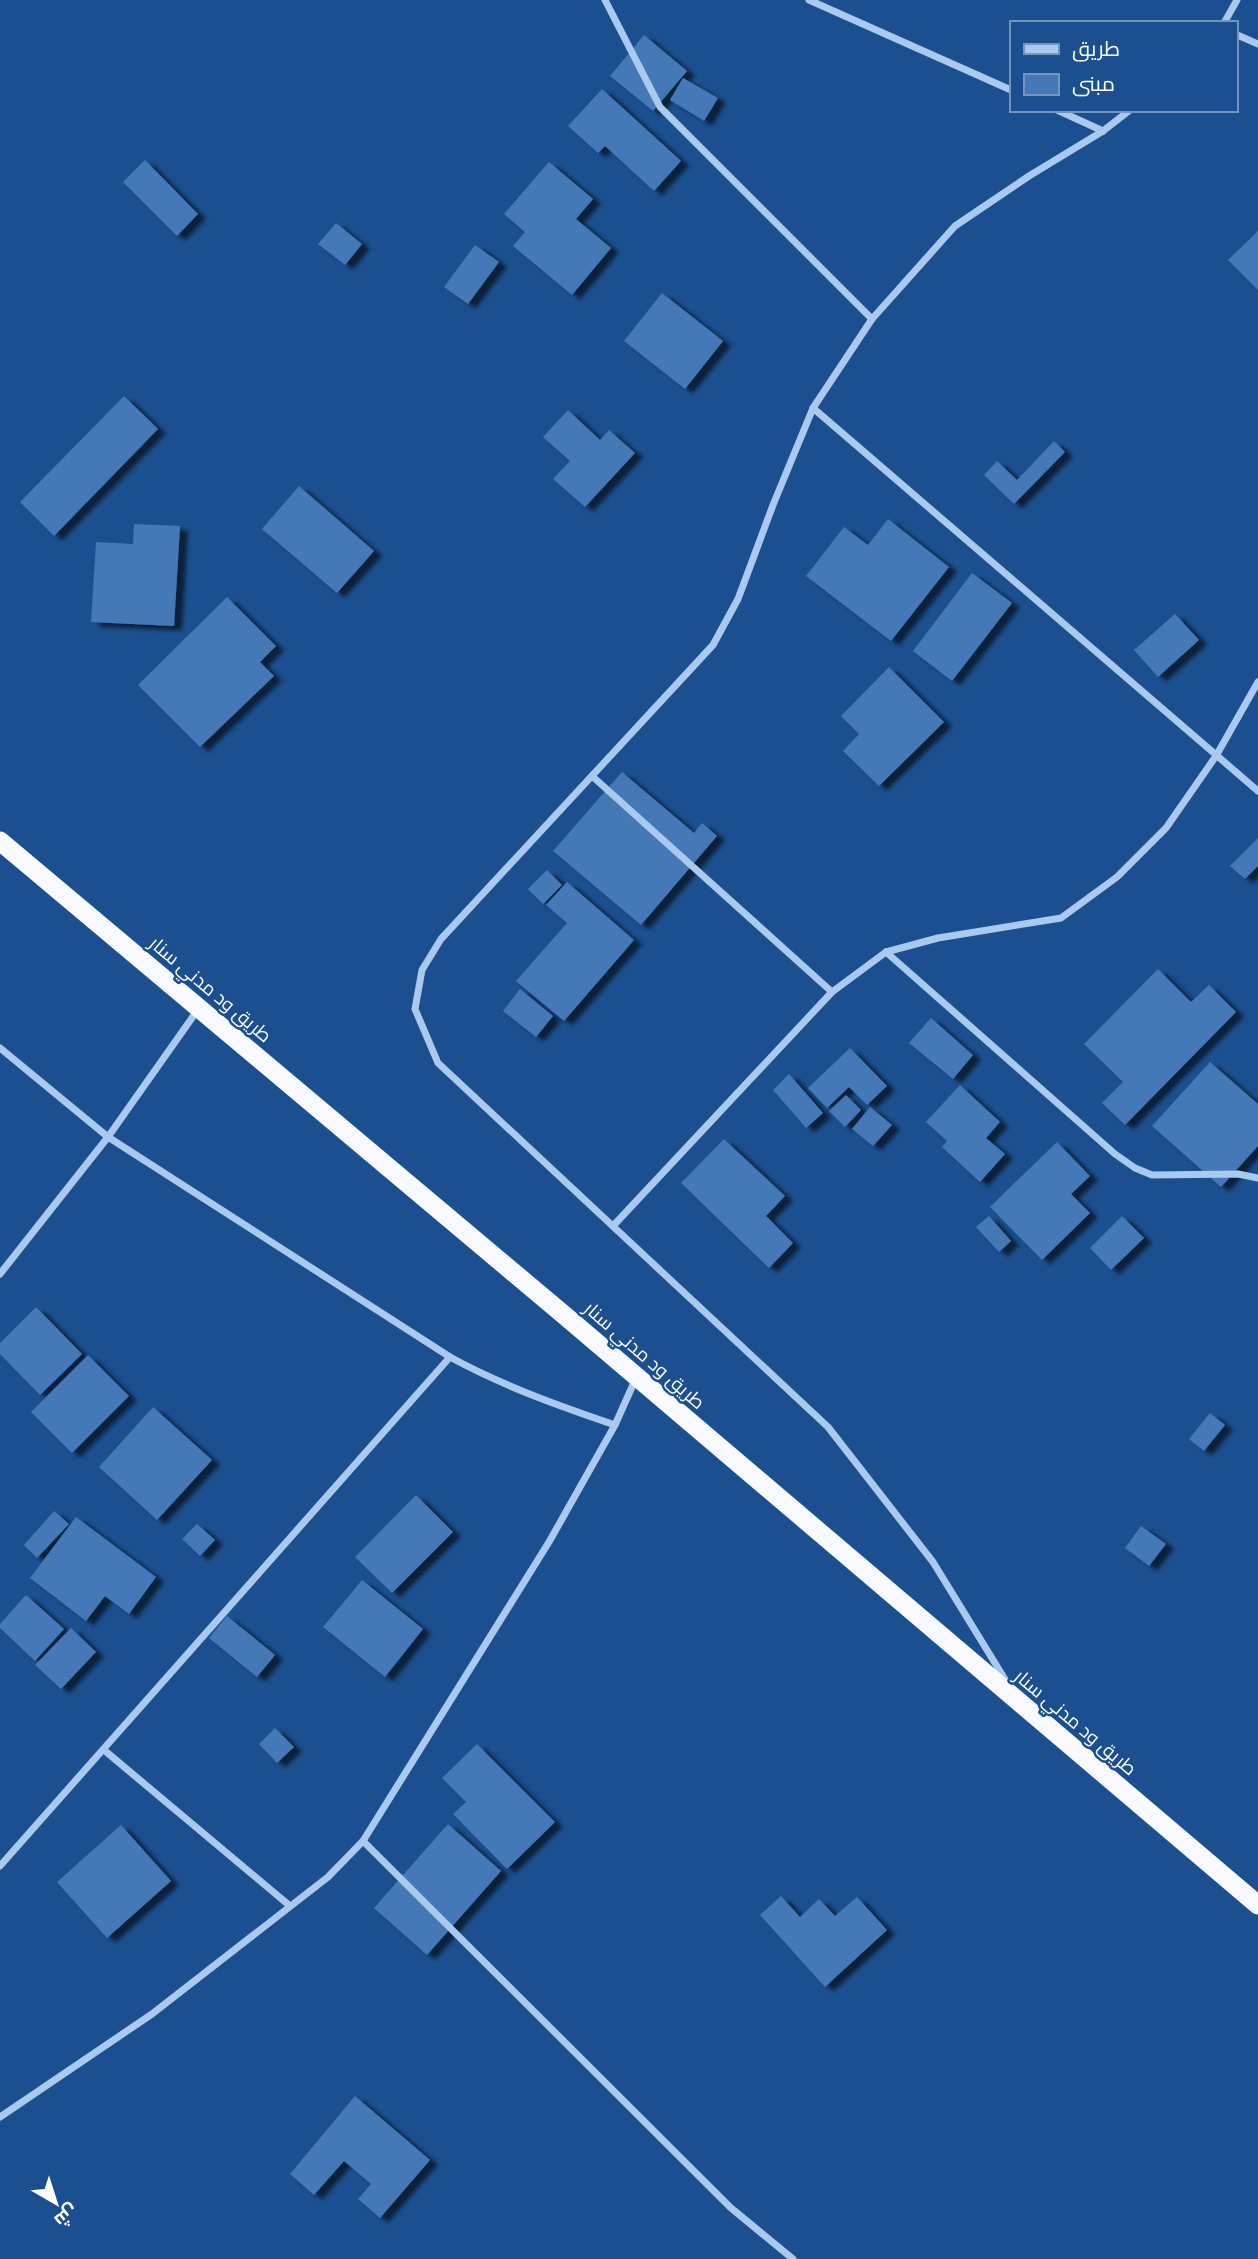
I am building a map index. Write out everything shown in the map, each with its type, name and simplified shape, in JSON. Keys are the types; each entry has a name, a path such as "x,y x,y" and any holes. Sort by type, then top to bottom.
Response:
{"highway":[{"name":"طريق ود مدني سنار","path":"0,841 1258,1905"}],"street":[{"path":"605,0 660,107 872,319"},
{"path":"809,0 1010,90"},
{"path":"1225,21 1237,0"},
{"path":"1237,35 1258,44"},
{"path":"1061,112 1103,131"},
{"path":"1020,1704 933,1562 828,1427 438,1063 415,1009 422,970 441,939 713,645 738,599 813,408 872,319 955,226 1029,176 1103,131 1127,112"},
{"path":"813,408 1258,791"},
{"path":"613,1226 832,992 887,952 938,938 1061,918 1117,877 1166,828 1216,755 1258,682"},
{"path":"592,776 832,992"},
{"path":"887,952 1115,1154 1135,1168 1152,1175 1238,1174 1258,1178"},
{"path":"0,1274 108,1137 199,1008"},
{"path":"0,1048 108,1137 450,1357 480,1373 545,1400 615,1425"},
{"path":"0,1866 450,1357"},
{"path":"0,2118 152,2014 328,1877 363,1841 549,1542 615,1425 636,1377"},
{"path":"104,1750 289,1906"},
{"path":"363,1841 731,2208 793,2259"}],"building":[{"path":"644,35 687,71 653,111 610,76"},
{"path":"683,78 718,98 704,121 670,100"},
{"path":"602,89 681,161 654,191 605,146 598,153 568,126"},
{"path":"145,160 198,214 177,236 123,182"},
{"path":"549,162 593,199 576,219 611,248 572,295 513,246 525,232 504,214"},
{"path":"336,223 362,244 345,265 318,244"},
{"path":"1258,231 1258,290 1228,260"},
{"path":"475,245 499,262 468,304 444,287"},
{"path":"662,293 723,341 685,389 624,341"},
{"path":"124,396 158,429 54,536 20,502"},
{"path":"568,410 600,440 609,430 635,453 585,507 553,479 570,461 543,437"},
{"path":"1054,441 1065,452 1014,504 984,475 997,461 1017,480"},
{"path":"299,486 374,551 337,593 262,529"},
{"path":"888,519 949,567 891,641 806,576 844,527 868,545"},
{"path":"134,524 180,526 174,626 91,622 96,542 133,544"},
{"path":"972,573 1012,603 952,681 913,651"},
{"path":"227,597 276,646 260,662 274,676 200,747 138,685"},
{"path":"1175,614 1199,640 1158,677 1134,650"},
{"path":"889,667 944,722 879,786 843,751 859,734 841,716"},
{"path":"622,772 694,833 702,823 717,836 641,925 553,851"},
{"path":"1258,838 1258,866 1245,879 1230,866"},
{"path":"547,870 562,885 543,904 528,889"},
{"path":"567,882 634,940 564,1021 516,981 567,923 546,905"},
{"path":"1158,969 1191,1002 1209,985 1236,1012 1125,1125 1102,1103 1123,1082 1084,1044"},
{"path":"520,989 553,1016 536,1037 503,1011"},
{"path":"931,1018 973,1055 953,1079 909,1043"},
{"path":"850,1048 887,1086 867,1105 849,1087 827,1108 808,1088"},
{"path":"1210,1062 1258,1104 1258,1146 1221,1187 1152,1126"},
{"path":"789,1074 823,1113 806,1128 773,1090"},
{"path":"960,1085 1000,1122 986,1138 1005,1154 980,1182 942,1147 947,1141 926,1122"},
{"path":"846,1095 861,1110 845,1127 829,1111"},
{"path":"870,1107 892,1125 873,1146 852,1129"},
{"path":"724,1139 785,1196 766,1216 793,1243 769,1268 681,1183"},
{"path":"1057,1142 1090,1176 1071,1194 1090,1213 1042,1260 990,1207"},
{"path":"989,1216 1011,1241 999,1252 976,1227"},
{"path":"1122,1216 1144,1238 1111,1270 1090,1248"},
{"path":"36,1307 82,1354 40,1395 0,1354 0,1343"},
{"path":"88,1355 129,1396 72,1453 31,1412"},
{"path":"153,1407 212,1460 157,1520 99,1467"},
{"path":"1210,1413 1225,1425 1204,1451 1189,1439"},
{"path":"416,1495 453,1532 392,1593 355,1557"},
{"path":"54,1511 69,1524 37,1558 24,1545"},
{"path":"76,1517 156,1577 129,1614 105,1596 86,1621 30,1578"},
{"path":"197,1524 215,1540 200,1556 182,1539"},
{"path":"1141,1526 1166,1544 1149,1566 1125,1548"},
{"path":"362,1580 423,1629 385,1677 323,1627"},
{"path":"26,1595 64,1629 35,1661 0,1628 0,1624"},
{"path":"227,1616 275,1655 257,1677 209,1638"},
{"path":"71,1628 96,1652 61,1689 35,1665"},
{"path":"275,1728 294,1747 277,1763 259,1744"},
{"path":"477,1744 555,1822 507,1869 453,1814 466,1802 442,1778"},
{"path":"448,1824 501,1871 427,1955 374,1908"},
{"path":"121,1825 171,1881 107,1938 57,1882"},
{"path":"781,1896 800,1917 819,1899 835,1916 857,1897 887,1930 825,1987 760,1915"},
{"path":"355,2096 430,2160 380,2218 358,2199 371,2184 344,2161 314,2195 290,2174"}]}
